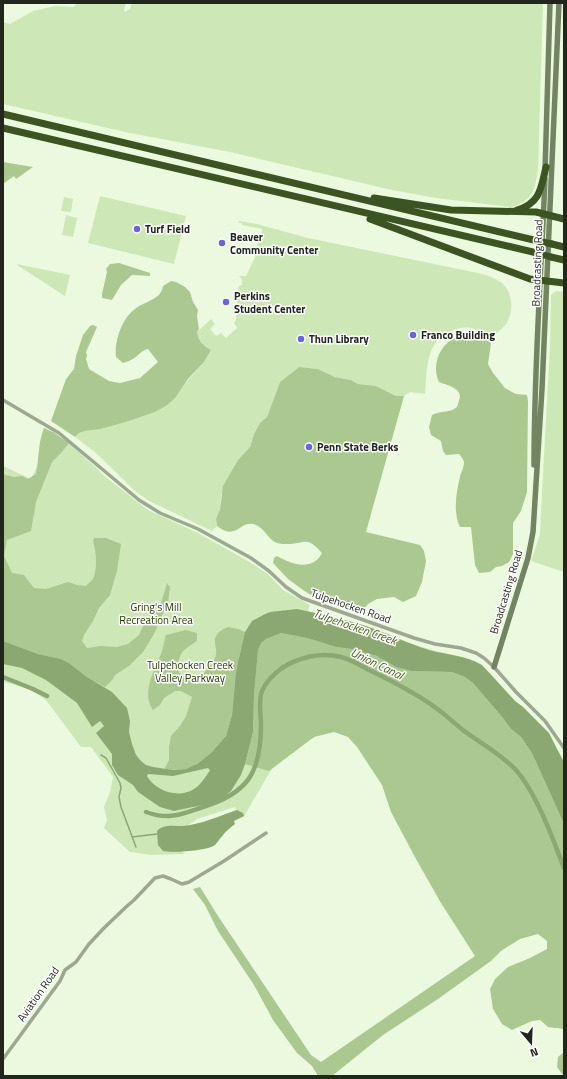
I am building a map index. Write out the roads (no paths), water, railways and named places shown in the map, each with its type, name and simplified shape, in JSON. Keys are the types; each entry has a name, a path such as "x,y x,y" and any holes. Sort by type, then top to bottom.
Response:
{"highway":[{"path":"3,114 564,247"},
{"path":"3,128 564,260"},
{"path":"509,212 526,207 535,199 539,193 546,167"},
{"path":"303,186 451,210 546,214 564,219"},
{"path":"326,204 393,227 530,279 564,283"}],"main road":[{"path":"550,4 560,4"},
{"name":"Broadcasting Road","path":"546,214 550,4"},
{"name":"Broadcasting Road","path":"494,667 528,558 534,523 534,421 560,4"}],"street":[{"name":"Tulpehocken Road","path":"3,400 58,433 73,444 139,500 160,513 198,530 251,558 269,571 286,587 302,598 414,638 435,644 469,650 484,658 545,721 564,748"},
{"name":"Aviation Road","path":"3,1059 56,987 65,970 76,962 89,944 104,928 155,878 163,876 182,884 189,882 214,868 266,833"}],"water":[{"name":"Tulpehocken Creek","path":"297,609 340,619 366,626 429,650 463,657 482,665 515,701 549,733 564,762 564,824 532,753 521,737 511,729 473,683 465,677 452,672 411,671 396,667 377,656 281,633 266,639 261,643 258,650 254,695 253,732 241,775 231,791 224,797 208,804 174,811 160,807 138,792 133,785 118,775 112,765 112,754 96,733 104,726 100,721 92,727 77,703 46,680 22,668 3,664 3,641 38,654 61,659 69,663 87,677 112,692 127,708 130,721 129,732 132,744 136,755 141,761 146,765 153,767 173,770 186,769 197,764 211,753 226,736 232,715 236,671 245,632 252,621 270,612","holes":["208,768 210,770 197,787 188,792 181,793 168,792 161,789 156,786 147,776 148,774 173,776"]},
{"path":"237,810 243,813 244,816 234,821 235,824 215,845 211,847 182,852 168,852 163,851 158,845 157,831 162,827 197,824"}],"waterway":[{"name":"Union Canal","path":"146,812 161,816 173,816 193,811 216,802 240,789 248,780 258,757 261,725 260,699 262,691 270,678 282,668 303,658 318,655 341,657 356,663 420,697 509,763 522,778 537,802 564,868"},
{"name":"Union Canal","path":"3,677 47,696"},
{"path":"101,755 106,758 120,783 121,788 119,797 121,807 136,847"},
{"path":"132,837 157,834"}],"place":[{"name":"Turf Field","path":"137,229"},
{"name":"Beaver Community Center","path":"222,243"},
{"name":"Perkins Student Center","path":"226,302"},
{"name":"Franco Building","path":"413,335"},
{"name":"Thun Library","path":"301,339"},
{"name":"Penn State Berks","path":"309,447"}],"park label":[{"name":"Gring's Mill Recreation Area","path":"156,613"},
{"name":"Tulpehocken Creek Valley Parkway","path":"190,671"}]}
